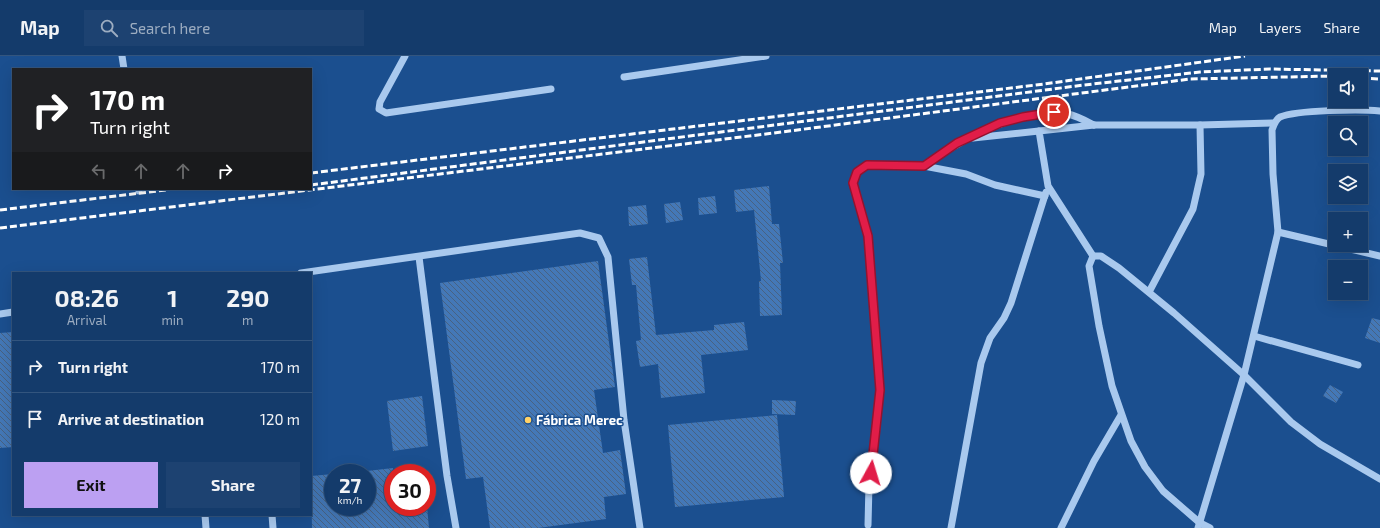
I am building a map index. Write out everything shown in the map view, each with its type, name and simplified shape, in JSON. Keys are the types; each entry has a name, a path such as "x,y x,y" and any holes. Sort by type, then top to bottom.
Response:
{"street":[{"path":"122,56 124,68"},
{"path":"404,56 380,102 379,109 386,114 551,89"},
{"path":"624,77 766,56"},
{"path":"1199,526 1244,375 1278,232 1273,174 1272,130 1274,123 1279,118 1297,113 1380,111"},
{"path":"924,166 967,138 1000,123 1023,117 1054,112 1068,114 1094,125"},
{"path":"967,138 1094,125 1274,123"},
{"path":"1149,292 1193,209 1201,174 1200,125"},
{"path":"1039,131 1048,186 1093,256"},
{"path":"868,525 869,485 880,390 868,236 853,183 857,172 867,165 924,166 966,174 995,185 1045,196"},
{"path":"951,528 981,363 990,338 1011,303 1048,186"},
{"path":"1278,232 1380,256"},
{"path":"308,272 580,233 599,238 608,257 624,420 640,528"},
{"path":"1093,256 1101,256 1149,292 1244,375 1291,422 1320,444 1380,479"},
{"path":"1093,256 1089,266 1099,326 1112,386 1131,441 1145,468 1163,492 1199,526 1210,528"},
{"path":"419,257 447,476 456,528"},
{"path":"0,314 12,312"},
{"path":"1254,336 1358,365"},
{"path":"1063,528 1094,461 1121,415"},
{"path":"205,516 206,528"},
{"path":"272,516 272,528"}],"building":[{"path":"769,186 772,224 779,224 783,263 780,263 782,315 760,316 759,281 761,281 754,210 736,212 734,190"},
{"path":"715,196 717,213 699,215 698,198"},
{"path":"680,202 683,220 666,223 664,204"},
{"path":"646,205 648,224 629,226 628,207"},
{"path":"647,257 656,335 714,330 714,325 744,322 748,350 701,355 705,393 661,398 658,364 640,367 636,341 641,340 636,285 632,285 629,259"},
{"name":"Fábrica Merec","path":"598,261 615,387 594,390 603,453 620,450 626,494 604,497 606,519 538,528 490,528 483,477 466,479 440,283"},
{"path":"1372,318 1380,320 1380,343 1365,338"},
{"path":"12,332 12,447 0,448 0,333"},
{"path":"1330,385 1343,392 1336,403 1323,396"},
{"path":"422,396 428,446 393,451 387,401"},
{"path":"772,400 796,401 795,415 772,414"},
{"path":"777,415 784,497 675,507 668,425"},
{"path":"384,469 384,516 428,516 429,528 312,528 312,476 324,475 324,516 376,516 376,470"}],"railway":[{"path":"312,173 1044,84 1245,56"},
{"path":"312,185 1084,85 1200,72 1270,69 1380,71"},
{"path":"312,190 774,133 1190,79 1328,76"},
{"path":"1368,78 1380,79"},
{"path":"0,210 166,190"},
{"path":"0,228 310,190"}],"place":[{"name":"Fábrica Merec","path":"528,420"}],"route":[{"path":"871,473 880,390 868,236 853,183 857,172 867,165 924,166 957,143 1000,123 1023,117 1054,112"}]}
